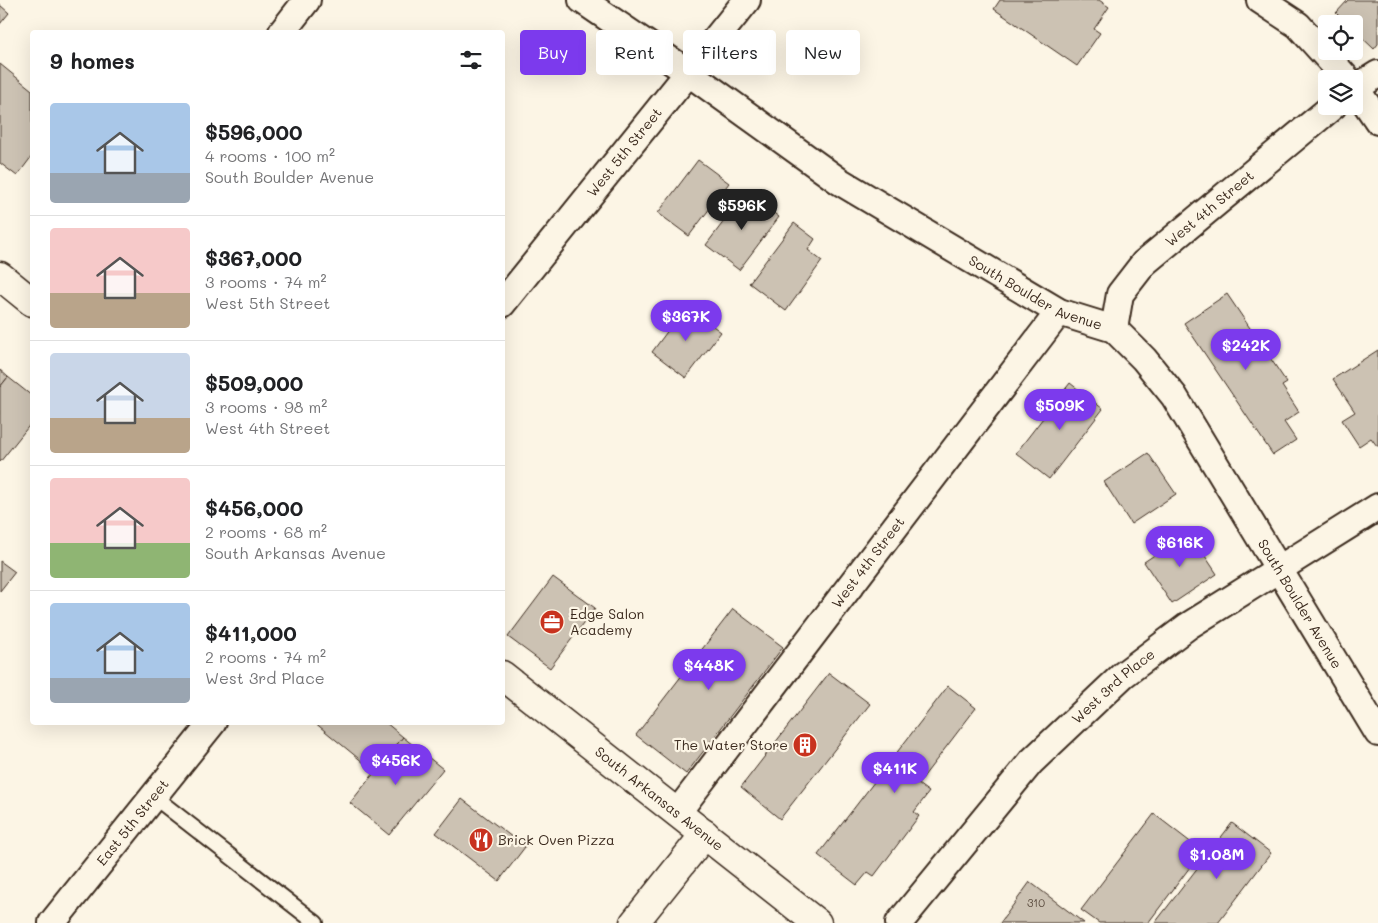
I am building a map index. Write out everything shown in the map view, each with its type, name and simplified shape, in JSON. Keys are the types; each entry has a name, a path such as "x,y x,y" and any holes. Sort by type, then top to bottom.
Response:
{"main road":[{"path":"0,276 30,300"},
{"name":"South Arkansas Avenue","path":"505,677 817,923"},
{"path":"634,923 705,834"}],"street":[{"path":"284,30 307,0"},
{"name":"South Boulder Avenue","path":"582,0 683,69"},
{"name":"West 5th Street","path":"724,30 748,0"},
{"path":"1260,0 1298,25 1338,70"},
{"path":"1363,80 1378,74"},
{"name":"West 5th Street","path":"505,300 687,75"},
{"name":"South Boulder Avenue","path":"692,75 839,181 1059,312 1114,329 1144,358 1174,396 1378,733"},
{"path":"1363,100 1378,121"},
{"name":"West 4th Street","path":"1114,329 1120,294 1144,263 1322,115"},
{"name":"West 4th Street","path":"677,813 1059,312"},
{"name":"West 3rd Place","path":"899,923 1031,762 1116,682 1188,626 1378,507"},
{"name":"East 5th Street","path":"52,923 211,725"}],"lane":[{"path":"153,796 316,923"}],"building":[{"path":"1000,0 1099,0 1109,7 1094,29 1100,33 1077,66 994,9"},
{"path":"1348,0 1378,0 1378,44 1374,49 1363,39 1363,15 1338,15 1336,13"},
{"path":"0,5 9,13 0,24"},
{"path":"0,64 30,88 30,159 17,176 0,163"},
{"path":"698,160 729,183 689,236 658,213"},
{"path":"746,192 779,217 739,270 706,245"},
{"path":"794,223 815,239 808,250 822,261 786,311 749,283"},
{"path":"1227,294 1287,383 1282,386 1299,412 1284,422 1296,440 1273,455 1184,323"},
{"path":"686,306 721,332 686,378 652,352"},
{"path":"1378,350 1378,446 1371,438 1359,446 1342,420 1355,412 1333,379"},
{"path":"0,370 8,377 0,387"},
{"path":"8,377 30,394 30,424 0,462 0,387"},
{"path":"1070,383 1103,409 1049,479 1016,453"},
{"path":"1148,453 1176,494 1131,524 1104,482"},
{"path":"1189,532 1217,574 1172,604 1144,562"},
{"path":"0,561 15,572 0,591"},
{"name":"Edge Salon Academy","path":"553,577 595,608 550,668 508,637"},
{"path":"733,609 783,647 686,774 636,735"},
{"name":"The Water Store","path":"829,673 870,704 780,819 741,787"},
{"path":"948,686 976,708 918,784 929,792 914,812 919,816 874,876 868,872 857,885 818,855"},
{"path":"318,725 389,725 403,737 375,772"},
{"path":"403,737 443,769 389,835 350,803"},
{"name":"Brick Oven Pizza","path":"462,799 525,847 499,881 436,833"},
{"path":"1154,814 1202,851 1148,923 1099,923 1081,910"},
{"path":"1232,823 1271,853 1218,923 1155,923"},
{"path":"1030,882 1084,923 1000,923"}],"place":[{"name":"Edge Salon Academy","path":"552,622"},
{"name":"The Water Store","path":"805,745"},
{"name":"Brick Oven Pizza","path":"481,840"}]}
